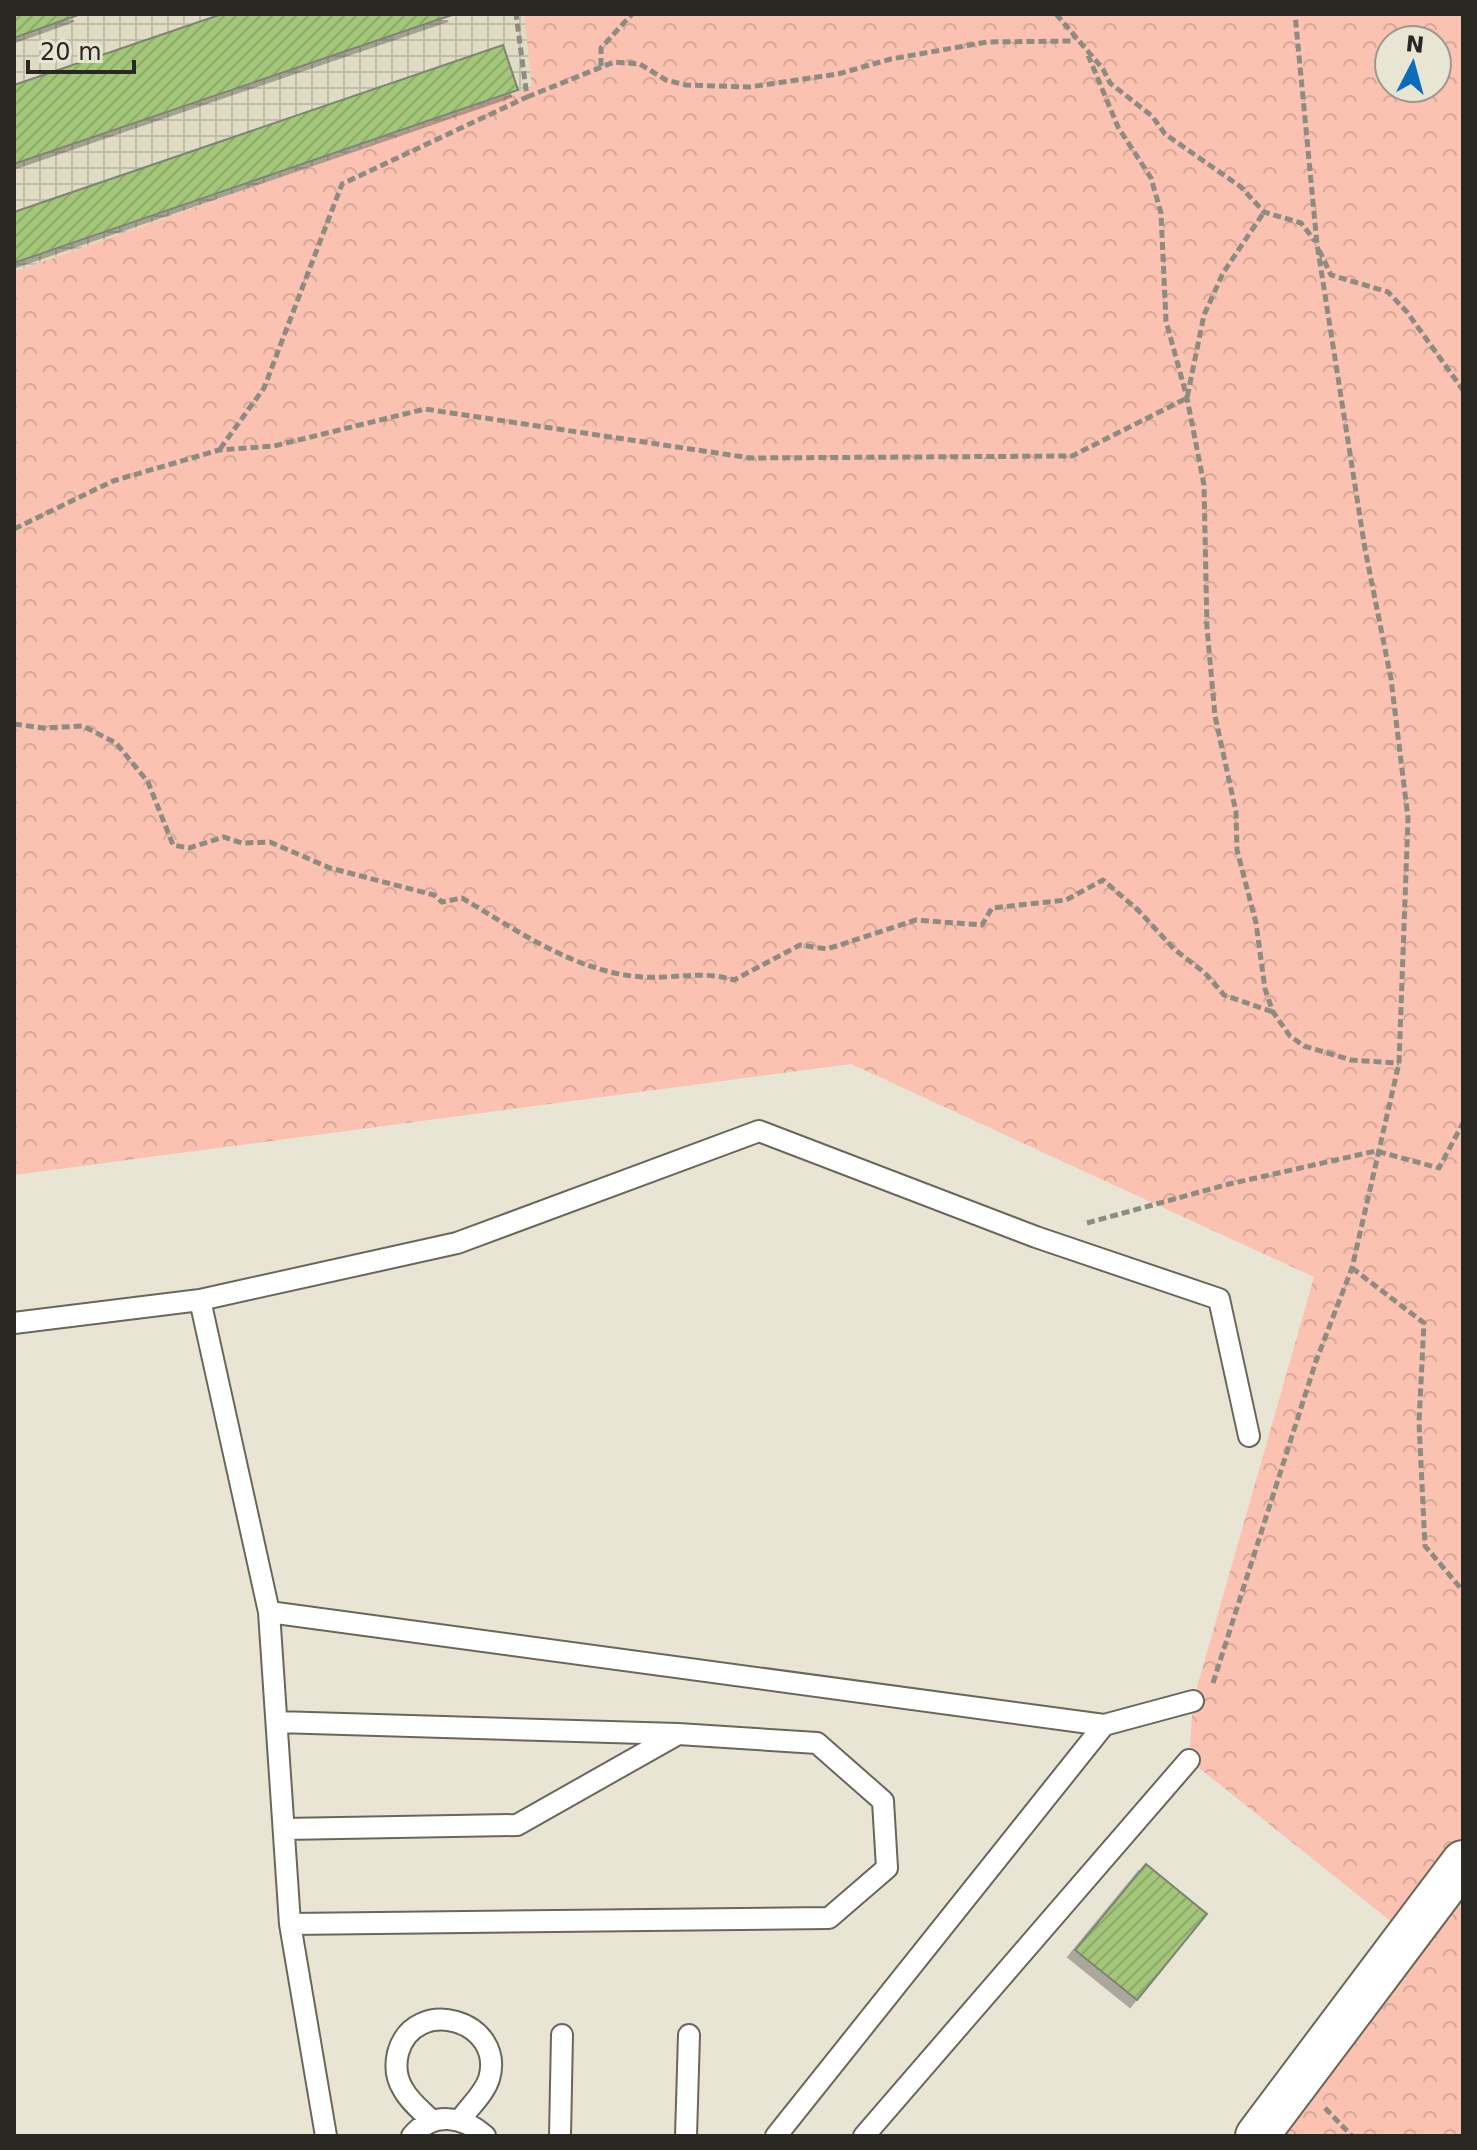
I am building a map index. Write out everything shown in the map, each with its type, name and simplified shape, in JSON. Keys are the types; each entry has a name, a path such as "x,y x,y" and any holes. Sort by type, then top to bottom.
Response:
{"street":[{"path":"1257,2136 1463,1862"}],"lane":[{"path":"14,1323 200,1300 457,1243 759,1131 1036,1237 1219,1299 1249,1436"},
{"path":"200,1300 269,1612 290,1924 326,2136"},
{"path":"269,1612 1104,1725 1193,1701"},
{"path":"277,1722 678,1734 817,1743 883,1801 887,1868 829,1918 290,1924"},
{"path":"776,2136 1104,1725"},
{"path":"284,1829 517,1825 678,1734"},
{"path":"864,2136 1189,1760"},
{"path":"432,2121 404,2091 396,2062 409,2033 435,2019 466,2024 487,2046 489,2078 461,2119"},
{"path":"560,2136 562,2035"},
{"path":"686,2136 689,2035"},
{"path":"412,2136 432,2121 461,2119 485,2136"}],"path":[{"path":"516,14 527,97"},
{"path":"601,66 601,48 632,14"},
{"path":"1056,14 1088,55 1118,127 1151,178 1163,232 1166,321 1187,398 1204,485 1207,628 1215,716 1236,812 1237,850 1256,923 1260,967 1273,1012 1290,1036 1304,1046 1351,1060 1399,1063"},
{"path":"1212,1686 1316,1361 1352,1268 1376,1151 1399,1063 1408,818 1391,679 1365,549 1317,244 1295,14"},
{"path":"219,450 264,388 342,184 527,97 614,62 640,64 666,80 686,85 771,86 987,42 1072,41 1076,36"},
{"path":"1088,55 1103,69 1110,83 1152,116 1165,134 1241,187 1264,212 1301,223 1310,230 1331,275 1388,292 1407,312 1463,390"},
{"path":"1187,398 1204,315 1223,273 1264,212"},
{"path":"14,529 36,522 113,481 219,450 274,446 425,409 750,458 1072,456 1187,398"},
{"path":"14,724 43,728 83,726 116,743 148,782 173,845 189,848 224,837 242,843 270,842 330,868 434,895 442,902 462,898 526,937 578,962 641,977 708,972 734,980 800,945 827,949 916,920 982,925 992,908 1066,900 1103,880 1138,910 1174,949 1205,973 1224,995 1273,1012"},
{"path":"1036,1237 1229,1184 1376,1151 1439,1168 1463,1123"},
{"path":"1352,1268 1424,1323 1419,1422 1425,1546 1463,1591"}],"shaded area":[{"path":"14,14 524,14 533,87 14,272"}],"green space":[{"path":"524,14 1463,14 1463,2136 1257,2136 1408,1935 1189,1760 1193,1701 1314,1277 851,1064 14,1175 14,272 532,87"}],"building":[{"path":"14,14 81,14 14,38"},
{"path":"222,14 455,14 14,164 14,85"},
{"path":"503,45 518,90 14,263 14,212"},
{"path":"1146,1864 1207,1914 1137,2000 1075,1950"}]}
